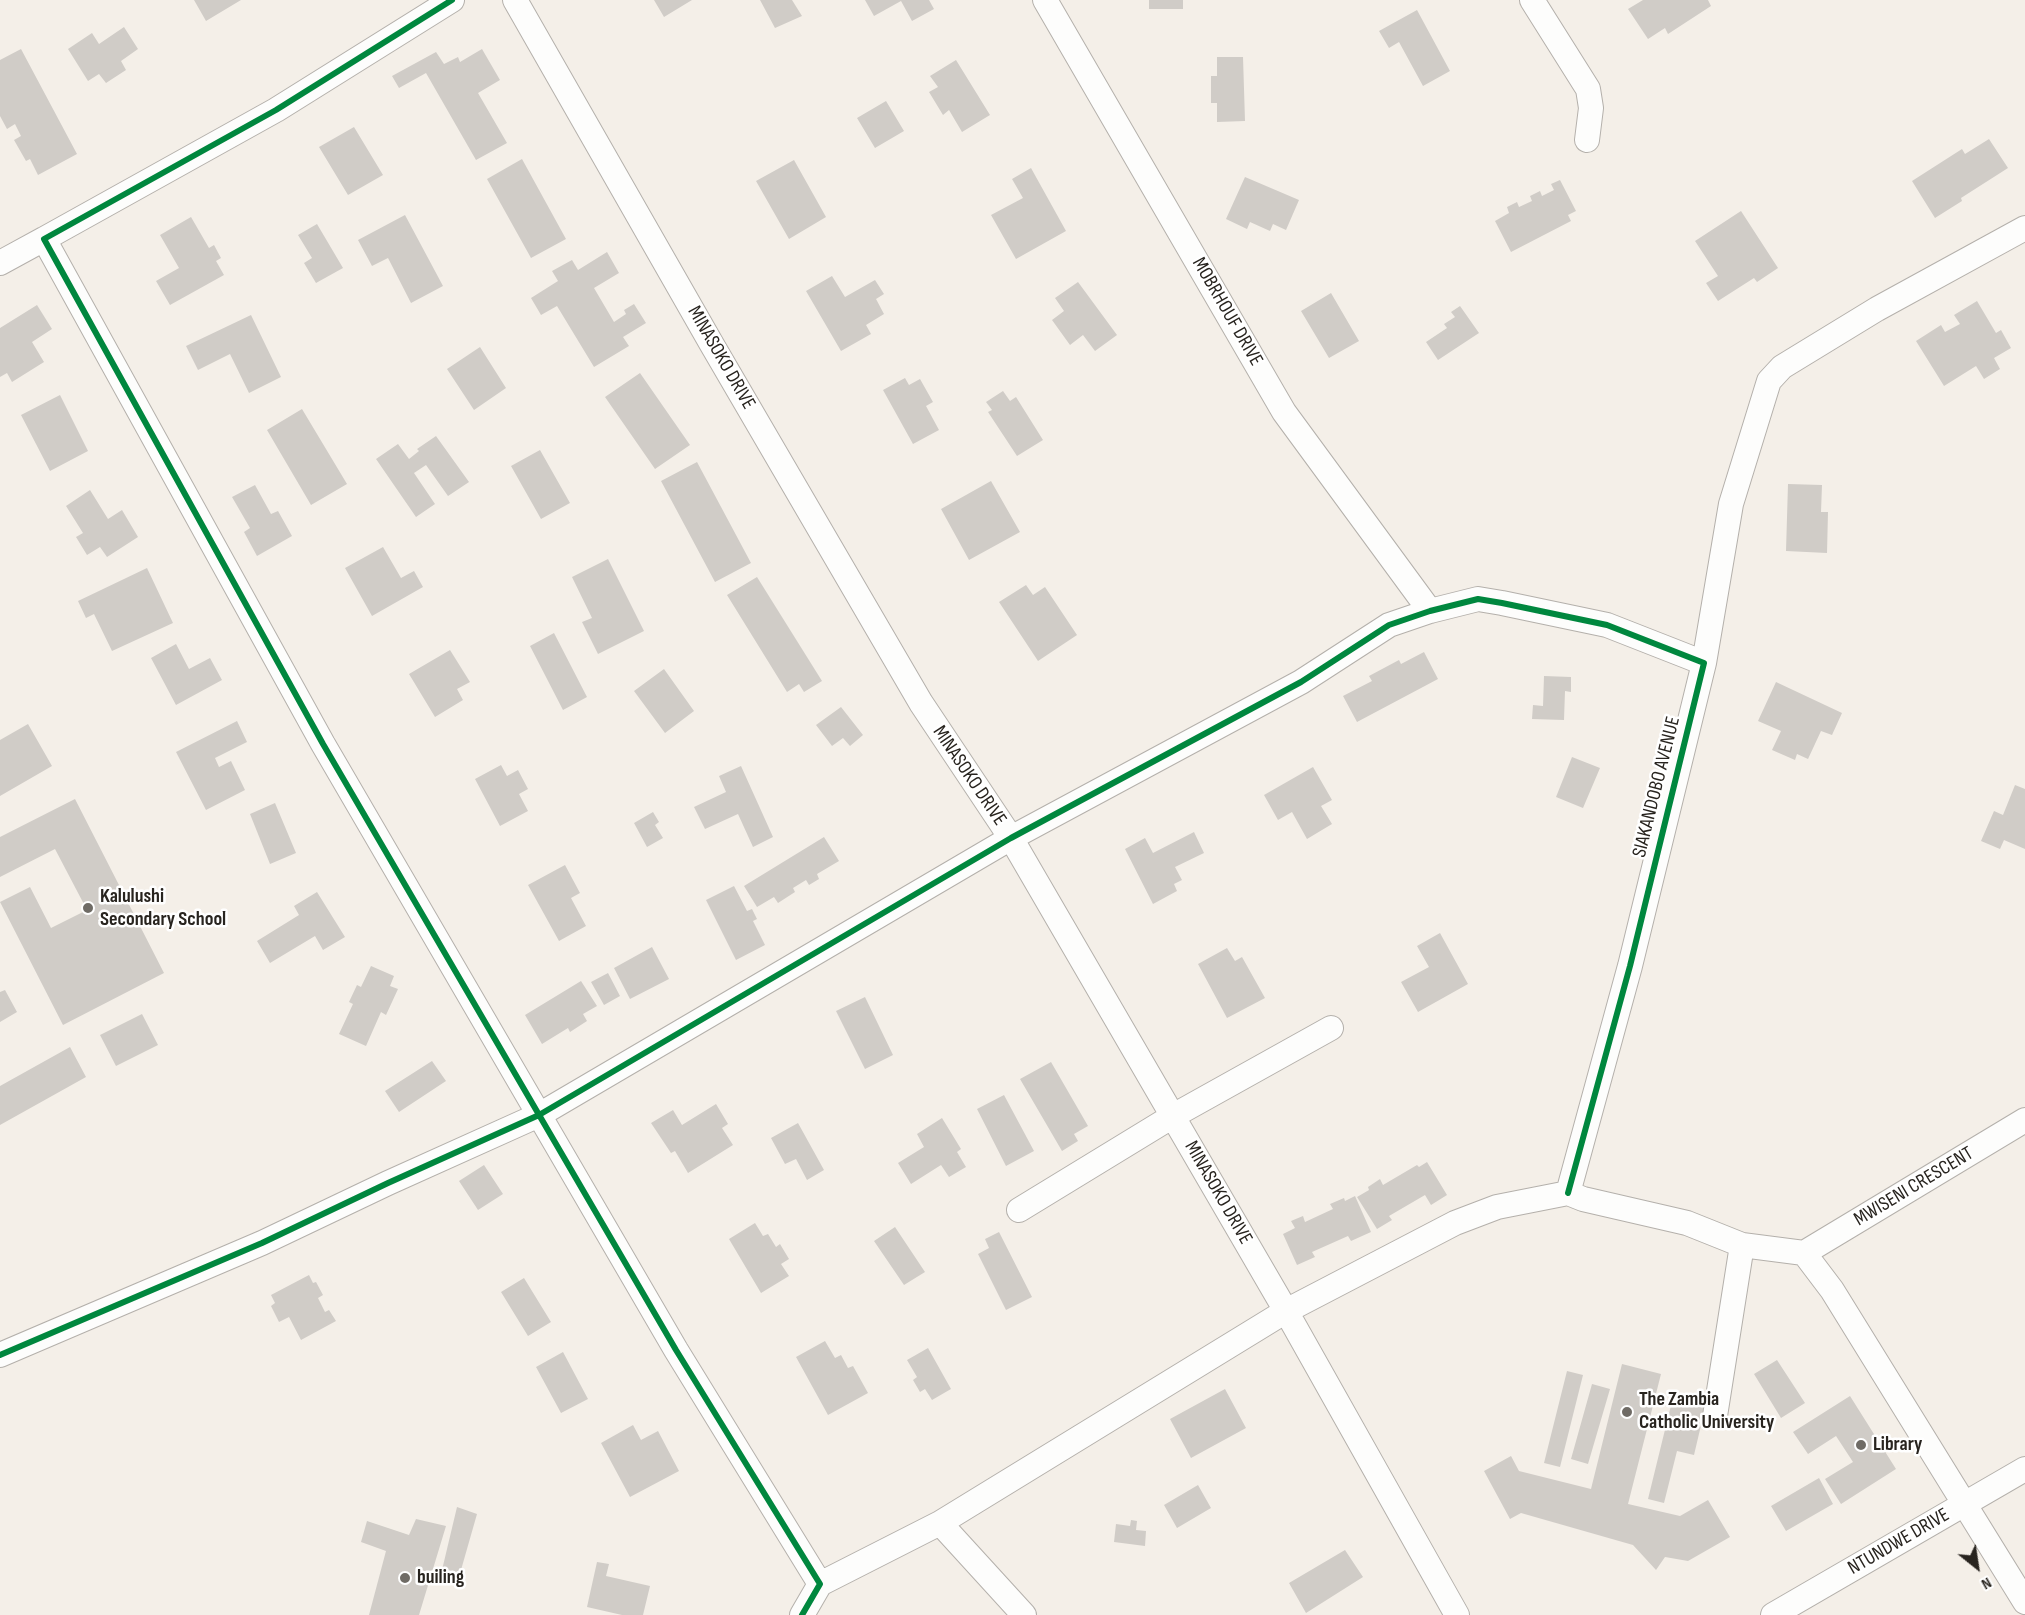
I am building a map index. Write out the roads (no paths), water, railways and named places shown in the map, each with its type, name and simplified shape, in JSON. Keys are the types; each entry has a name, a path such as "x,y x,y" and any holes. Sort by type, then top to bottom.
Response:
{"street":[{"path":"0,263 276,110 452,0"},
{"name":"MINASOKO DRIVE","path":"515,0 921,703 1011,838 1286,1311 1457,1615"},
{"name":"MOBRHOUF DRIVE","path":"1045,0 1284,412 1430,611"},
{"path":"1532,0 1588,89 1591,108 1587,140"},
{"name":"SIAKANDOBO AVENUE","path":"1568,1193 1630,966 1704,663 1731,504 1765,401 1769,381 1782,367 1877,309 2025,228"},
{"path":"44,239 323,744 676,1350 819,1584"},
{"path":"0,1355 262,1243 539,1115 1011,838 1301,682 1389,625 1430,611 1478,599 1607,625 1704,663"},
{"path":"1019,1210 1173,1116 1331,1028"},
{"name":"MWISENI CRESCENT","path":"1804,1253 2025,1120"},
{"path":"802,1615 819,1584 940,1523 1286,1311 1455,1223 1497,1207 1568,1193 1583,1199 1688,1223 1742,1245 1804,1253 1832,1290 2025,1602"},
{"path":"1715,1416 1742,1245"},
{"name":"NTUNDWE DRIVE","path":"1773,1615 2025,1469"},
{"path":"940,1523 1024,1615"}],"place":[{"name":"Kalulushi Secondary School","path":"88,908"},
{"name":"The Zambia Catholic University","path":"1627,1412"},
{"name":"Library","path":"1861,1445"},
{"name":"builing","path":"405,1578"}]}
